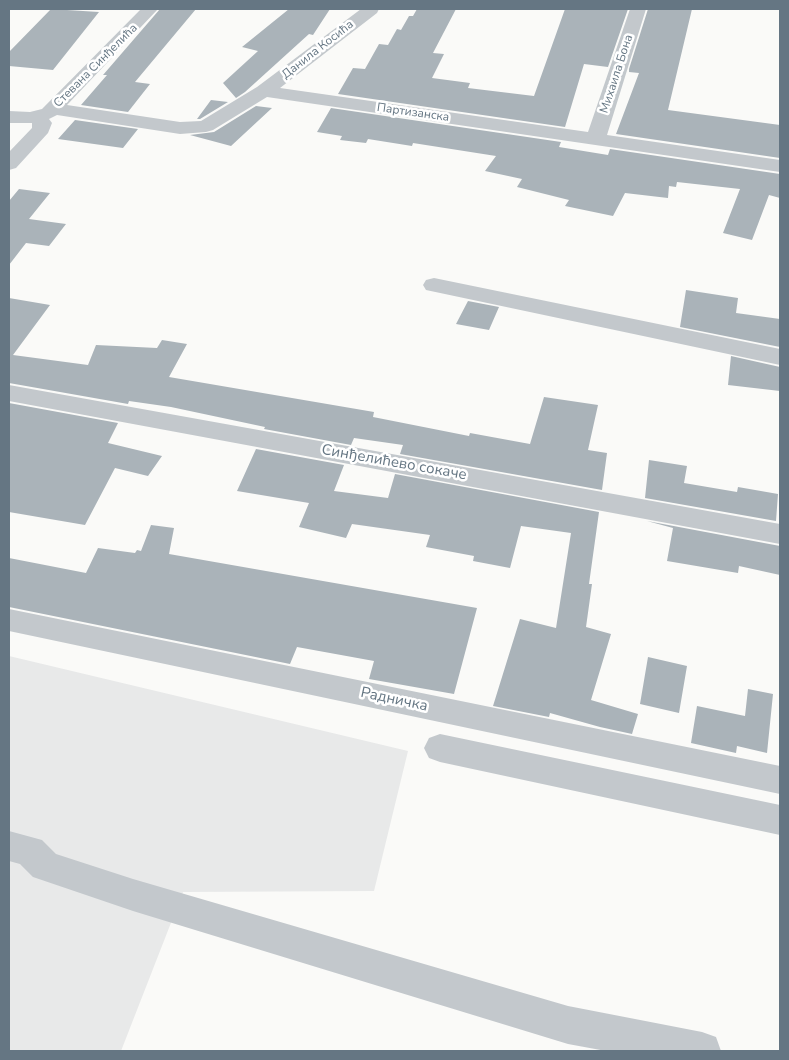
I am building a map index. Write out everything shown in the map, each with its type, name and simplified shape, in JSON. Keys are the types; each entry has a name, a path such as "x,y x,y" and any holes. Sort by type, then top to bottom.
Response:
{"street":[{"name":"Стевана Синђелића","path":"9,164 41,129 46,113 150,9"},
{"name":"Данила Косића","path":"264,91 371,9"},
{"name":"Михаила Бона","path":"596,139 638,9"},
{"path":"9,117 46,113 180,128 206,126 264,91"},
{"name":"Партизанска","path":"264,91 780,166"},
{"path":"434,285 780,357"},
{"name":"Синђелићево сокаче","path":"9,393 780,534"},
{"name":"Радничка","path":"9,620 780,780"},
{"path":"440,748 780,820"},
{"path":"9,846 30,851 45,866 133,895 568,1026 702,1051"}],"shaded area":[{"path":"9,656 408,751 374,891 183,892 121,1051 9,1051"}],"building":[{"path":"51,9 99,12 53,70 9,66 9,52"},
{"path":"160,9 196,9 135,82 150,84 128,112 81,105 107,75 103,75"},
{"path":"289,9 330,9 313,35 309,34 236,98 223,83 258,51 242,47"},
{"path":"417,9 456,9 433,53 444,54 432,78 470,83 468,88 534,96 565,9 628,9 608,67 584,64 565,127 338,94 353,68 365,69 379,44 388,45 397,29 401,30 409,16 413,16"},
{"path":"648,9 692,9 668,110 780,125 780,158 616,134 639,73 629,72 629,69"},
{"path":"211,100 228,102 197,119"},
{"path":"256,106 272,108 231,146 190,135 214,132"},
{"path":"331,108 561,142 559,147 608,155 610,149 780,174 780,198 769,195 752,240 723,233 740,189 677,182 676,187 669,186 668,198 625,193 613,216 565,206 569,200 517,187 522,179 485,171 496,156 413,143 412,146 368,139 366,143 340,140 342,136 317,132"},
{"path":"75,120 138,129 123,148 58,139"},
{"path":"19,189 50,193 29,219 66,224 49,246 26,243 9,265 9,201"},
{"path":"686,290 738,298 736,313 780,319 780,347 680,327"},
{"path":"9,298 50,305 13,355 88,365 96,345 157,348 162,340 187,344 169,377 374,412 373,417 469,436 470,433 530,444 544,397 598,405 588,450 607,453 602,490 400,454 403,445 354,438 351,445 264,429 265,427 171,407 129,401 128,404 9,383"},
{"path":"468,301 499,307 489,330 456,324"},
{"path":"731,356 780,367 780,391 728,385"},
{"path":"9,403 118,423 108,443 162,456 148,476 115,468 85,525 9,512"},
{"path":"256,449 344,465 334,491 388,498 395,474 599,512 589,584 592,584 586,627 611,634 591,700 638,714 632,734 550,713 549,717 493,706 520,619 556,628 571,533 521,526 510,568 473,561 474,556 426,547 430,535 352,524 346,538 299,527 309,503 237,491"},
{"path":"649,460 687,466 684,483 737,492 738,487 778,494 776,521 645,498"},
{"path":"647,521 780,546 780,575 739,566 738,573 667,561 673,528"},
{"path":"151,525 174,528 169,554 477,608 454,694 369,679 374,661 297,647 290,664 9,607 9,558 86,573 98,548 135,553 137,550 141,551"},
{"path":"648,657 687,666 679,713 640,704"},
{"path":"748,689 773,694 767,753 737,746 736,753 691,743 697,706 745,716"}]}
